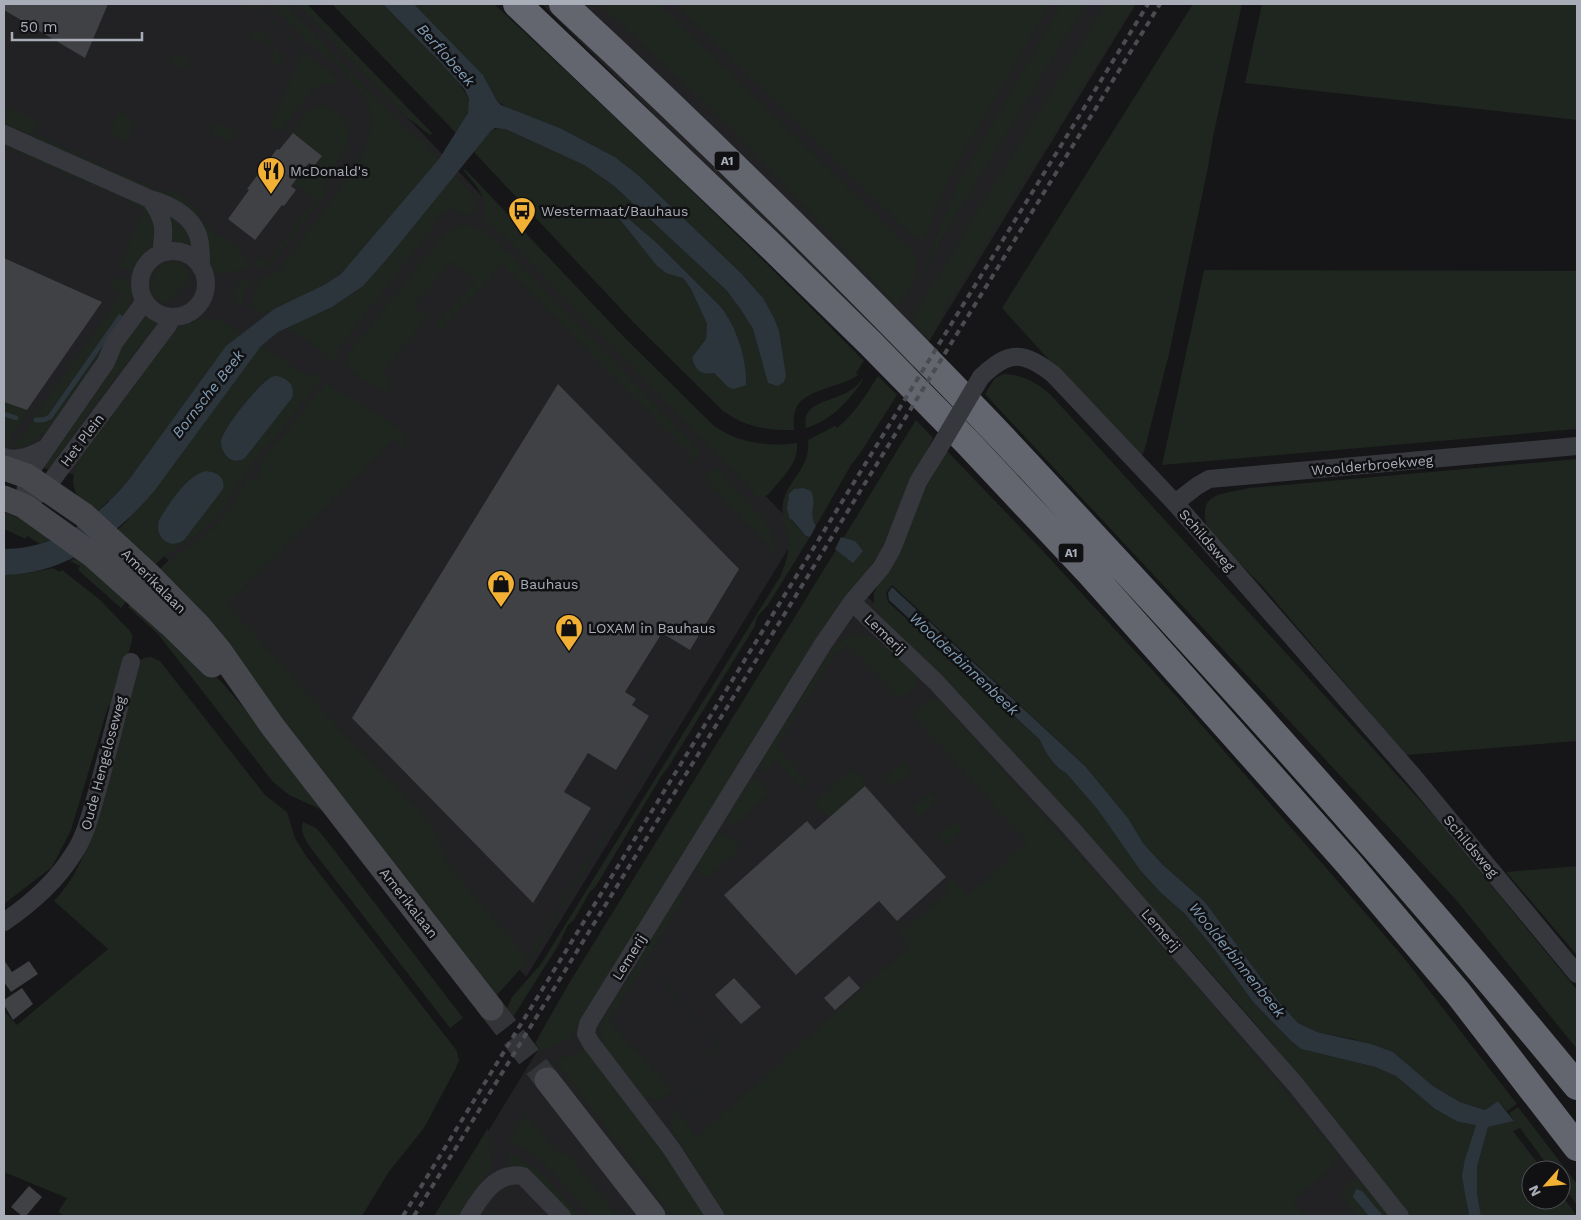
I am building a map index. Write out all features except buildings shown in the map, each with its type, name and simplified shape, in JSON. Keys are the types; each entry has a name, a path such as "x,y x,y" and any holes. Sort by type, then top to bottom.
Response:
{"highway":[{"name":"A1","path":"518,4 850,323 968,443 1090,574 1355,871 1458,993 1577,1147"},
{"name":"A1","path":"563,4 626,62 889,320 991,426 1246,701 1487,976 1577,1086"}],"main road":[{"name":"Amerikalaan","path":"4,468 37,482 84,515 114,541 171,597 209,638 273,728 491,1008"},
{"name":"Amerikalaan","path":"14,502 92,554 174,628 273,728"},
{"path":"547,1080 653,1216"}],"street":[{"path":"4,134 150,199 165,203 175,208 190,222 200,240 202,268 206,286 201,301 190,313 172,317 158,314 149,308 140,288 142,272 151,259 161,253 171,251 182,252 196,261 202,268"},
{"path":"150,199 159,211 163,226 164,234 161,253"},
{"name":"Het Plein","path":"37,482 46,448 106,362 114,343 145,302"},
{"name":"Het Plein","path":"14,502 37,482 168,325 172,317"},
{"name":"Schildsweg","path":"852,602 880,568 892,548 918,482 981,378 1001,361 1010,357 1019,356 1036,361 1053,374 1175,503 1414,777 1577,974"},
{"name":"Woolderbroekweg","path":"1175,503 1208,479 1577,446"},
{"name":"Het Plein","path":"4,458 14,460 46,448"},
{"name":"Lemerij","path":"715,1216 671,1148 591,1043 586,1034 588,1024 823,644 852,602 933,679 1071,828 1296,1085 1400,1216"},
{"name":"Oude Hengeloseweg","path":"4,922 19,912 51,884 75,852 85,831 93,806 131,662"},
{"path":"469,1216 480,1198 492,1185 502,1177 515,1175 523,1176 562,1216"}],"shaded area":[{"path":"4,4 300,4 799,531 526,977 363,785 278,680 131,520 82,478 4,449"},
{"path":"246,4 257,4 302,50 328,70 339,82 338,84 322,84 313,89 279,133 270,125 303,54 261,10"},
{"path":"270,4 285,4 404,128 439,159 345,270 324,285 293,301 279,305 265,315 250,304 259,284 258,278 270,276 280,270 333,199 362,155 369,139 371,122 368,104 364,95 336,65 308,43"},
{"path":"297,4 307,4 432,133 430,135 408,118"},
{"path":"332,4 383,4 431,52 457,81 469,101 467,114 456,133"},
{"path":"414,4 494,4 681,180 864,361 856,373 858,375 805,398 795,411 794,430 757,427 732,417 723,411 636,325 473,151 489,132 503,128 584,165 614,186 727,291 753,329 768,382 784,382 786,376 770,311 758,292 741,273 637,174 615,157 560,128 508,108 497,101 483,75","holes":["618,210 657,243 727,315 743,354 745,385 728,387 714,373 692,357 706,339 707,324 691,289 683,278 675,275"]},
{"path":"542,4 1136,4 912,369"},
{"path":"600,4 659,4 911,249 916,260 914,279 906,296 904,295 897,306 734,131"},
{"path":"675,4 1050,4 956,165 938,203 926,235 921,239 915,238"},
{"path":"1062,4 1086,4 942,238 911,302 958,184"},
{"path":"1106,4 1134,4 948,304 930,340 912,321 918,308"},
{"path":"1193,4 1242,4 1169,354 1145,448 1143,454 1137,457 1002,308"},
{"path":"1262,4 1577,4 1577,120 1245,83"},
{"path":"256,28 284,56 280,65 270,61 275,48 251,38"},
{"path":"174,52 189,58 184,69 169,62"},
{"path":"320,105 328,107 345,121 349,134 346,148 325,178 325,194 273,262 266,267 257,268 255,255 267,263 315,200 293,183 309,163 314,166 322,156 291,133 310,109"},
{"path":"10,108 38,121 33,133 111,169 110,171 4,123"},
{"path":"119,112 136,120 126,142 109,134"},
{"path":"215,122 237,132 231,143 210,133"},
{"path":"4,144 102,188 101,190 4,146"},
{"path":"465,169 623,336 714,426 744,440 765,444 797,443 797,451 792,465 768,495 763,497 757,496 516,247 500,232 486,223 484,199 464,171"},
{"path":"118,172 167,194 170,188 199,211 205,224 242,252 247,259 248,269 210,273 209,264 166,196 117,175"},
{"path":"454,175 472,196 475,207 474,212 469,216 449,209 433,222 430,231 337,350 334,355 338,358 335,363 329,360 321,350 286,328 332,307 363,286"},
{"path":"128,199 145,207 156,219 155,242 138,261 132,271 120,266 144,210 127,201"},
{"path":"172,213 191,237 192,246 171,240 168,214"},
{"path":"464,225 483,231 510,254 702,453 684,469 693,457 502,264 441,330 435,325 475,281 451,261 414,306 428,317 382,373 393,382 384,392 345,367 349,361 345,358 443,236 453,228"},
{"path":"174,261 186,267 189,274 186,284 166,303 158,300 153,295 151,281 159,268 166,263"},
{"path":"1204,270 1577,271 1577,429 1162,465"},
{"path":"116,276 127,281 131,288 131,298 126,316 45,434 43,433 28,445 12,449 122,293 111,288"},
{"path":"249,279 242,306 235,299 234,291 238,283"},
{"path":"143,314 156,322 156,325 81,423 49,469 45,469 44,467 108,375 123,339"},
{"path":"203,318 218,319 242,334 226,346 128,481 96,513 82,501 75,490 73,483 78,459 171,334"},
{"path":"261,346 303,373 318,376 322,379 278,435 251,465 216,518 200,532 166,555 151,570 116,531 156,488 242,368","holes":["274,376 286,379 289,382 293,393 292,397 245,458 234,461 225,454 221,442 223,437 240,409 262,383","206,471 213,472 221,477 184,540 178,544 165,541 158,532 159,520 189,480"]},
{"path":"1004,374 1029,380 1050,394 1438,820 1577,990 1577,1049 1457,901 985,394 995,378"},
{"path":"878,376 897,395 851,465 816,526 811,516 813,505 806,488 793,490 788,498 789,518 806,536 810,537 768,605 757,617 755,626 662,775 596,886 589,893 574,920 568,925 558,946 513,1017 507,1008 512,997 541,964 781,575 787,559 788,549 782,509 783,503 789,487 806,459 808,440 835,426 837,428 860,404"},
{"path":"862,379 857,388 839,409 824,420 806,428 806,417 810,410 817,405 846,393"},
{"path":"327,383 402,430 406,439 404,448 393,440 227,604 342,732 423,815 433,829 448,864 527,958 772,563 532,956 497,995 325,775 155,574 167,562 208,533 220,521 247,479 251,478 255,481 262,471 259,463 289,429 311,399"},
{"path":"4,402 29,411 4,446"},
{"path":"916,420 933,438 881,551 866,574 839,604 572,1036 568,1040 541,1051 535,1043 568,985"},
{"path":"947,451 1041,549 1178,698 1404,958 1517,1104 1507,1111 1498,1101 1485,1110 1460,1102 1433,1086 1393,1052 1352,1039 1317,1032 1298,1023 1279,1002 1205,902 1162,864 1143,843 1128,818 1085,766 892,585 886,593 888,602 1040,740 1054,763 1066,773 1098,810 1140,870 1160,892 1185,914 1215,950 1254,1003 1290,1040 1301,1049 1375,1067 1396,1076 1435,1109 1458,1122 1476,1125 1465,1159 1469,1216 1408,1216 1322,1104 1216,979 1106,856 880,616 874,607 874,593 924,490"},
{"path":"1577,459 1577,741 1406,755 1263,587 1208,531 1205,518 1205,509 1208,502 1213,498 1220,494 1249,488"},
{"path":"716,467 769,528 775,545 772,563 771,548 704,479"},
{"path":"4,512 22,519 53,539 40,544 27,536 26,539 4,529"},
{"path":"79,556 131,595 121,608 78,570 80,566 70,561"},
{"path":"837,563 1244,1012 1321,1103 1408,1216 436,1216"},
{"path":"53,568 60,572 62,570 99,599 130,631 132,641 114,702 108,707 71,830 52,867 4,904 4,575 29,573"},
{"path":"135,598 212,672 242,705 322,810 289,795 273,782 158,634 128,607"},
{"path":"860,634 883,644 897,656 916,675 916,686 900,700 849,644 831,659 777,747 809,782 801,789 777,760 764,771 758,767 833,647 845,637"},
{"path":"151,657 160,661 265,795 287,812 295,838 306,856 457,1051 459,1060 456,1068 424,1128 388,1173 362,1216 65,1216 58,1212 67,1198 4,1172 4,1011 17,1025 108,949 54,901 66,887 84,855 97,819 139,661"},
{"path":"934,699 941,702 1188,976 1337,1153 1338,1159 1333,1166 1293,1201 1304,1216 724,1216 673,1132 673,1111 702,1085 703,1087 676,1111 697,1137 910,946 900,934 903,931 894,921 896,920 905,930 948,891 944,884 951,878 967,896 1027,842 912,714 927,700"},
{"path":"904,762 911,771 893,787 885,779"},
{"path":"852,768 867,784 829,818 814,802"},
{"path":"753,776 770,793 734,825 725,821"},
{"path":"930,792 937,801 919,817 911,808"},
{"path":"955,821 963,829 945,846 937,837"},
{"path":"303,822 316,828 324,837 463,1018 450,1028 306,841 302,829"},
{"path":"719,831 742,847 710,875 704,877 700,874 697,865"},
{"path":"1577,866 1577,955 1506,872"},
{"path":"685,896 609,1021 670,1088 675,1085 677,1087 662,1099 644,1098 605,1047 601,1037 601,1023 677,897"},
{"path":"658,975 721,1046 706,1059 718,1045 656,976"},
{"path":"585,1049 675,1166 705,1216 672,1216 556,1061"},
{"path":"1518,1107 1559,1160 1544,1160 1520,1128 1513,1131 1535,1160 1521,1160 1521,1210 1571,1210 1571,1208 1577,1216 1481,1216 1477,1193 1477,1167 1488,1127 1514,1121 1509,1113"},
{"path":"526,1114 558,1154 567,1153 617,1216 592,1216 543,1162 520,1146 508,1142"},
{"path":"488,1128 492,1169 486,1174 460,1216 434,1216"},
{"path":"509,1153 537,1169 580,1216 573,1216 529,1170 520,1166 505,1165 505,1163 509,1162"},
{"path":"1571,1176 1577,1184 1577,1205 1571,1197"},
{"path":"1353,1180 1361,1182 1389,1216 1357,1216 1339,1192"}],"water":[{"path":"383,4 414,4 483,75 501,105 560,128 615,157 637,174 741,273 763,298 779,331 786,376 784,382 778,386 768,383 753,329 727,291 614,186 584,165 505,129 495,128 363,286 332,307 278,332 261,346 155,490 124,523 107,537 69,560 49,568 27,573 4,575 4,549 23,548 57,538 88,519 116,495 226,346 274,309 324,285 341,274 439,159 468,113 469,99 465,90 441,63"},
{"path":"617,209 657,243 727,315 743,354 746,385 734,389 728,387 714,373 699,371 692,357 706,339 707,324 691,289 683,278 666,273 657,266 619,218"},
{"path":"279,376 289,383 293,390 292,398 245,458 238,461 230,459 222,447 223,436 252,395 268,379"},
{"path":"206,471 222,478 223,489 184,540 173,544 168,543 160,536 159,520 185,484"},
{"path":"804,488 811,491 813,496 812,516 816,526 810,537 806,536 790,520 787,509 789,494 794,489"},
{"path":"841,537 855,541 863,551 853,563 835,549"},
{"name":"Woolderbinnenbeek","path":"892,587 1085,766 1128,818 1143,843 1162,864 1205,902 1279,1002 1298,1023 1317,1032 1371,1044 1393,1052 1433,1086 1460,1102 1485,1110 1498,1101 1514,1121 1488,1127 1477,1167 1477,1193 1481,1216 1469,1216 1462,1176 1465,1159 1476,1125 1458,1122 1435,1109 1396,1076 1375,1067 1301,1049 1290,1040 1254,1003 1215,950 1185,914 1160,892 1140,870 1098,810 1066,773 1054,764 1040,740 889,600 888,593"},
{"path":"1356,1189 1362,1191 1383,1216 1369,1216 1353,1197"}],"waterway":[{"path":"36,420 50,417 120,317"},
{"path":"4,414 16,418"}],"tunnel":[{"path":"491,1008 547,1080"}],"railway":[{"path":"403,1216 1148,4"},
{"path":"414,1216 1160,4"}],"place":[{"name":"McDonald's","path":"271,195"},
{"name":"Westermaat/Bauhaus","path":"522,235"},
{"name":"Bauhaus","path":"501,608"},
{"name":"LOXAM in Bauhaus","path":"569,652"}],"water label":[{"name":"Berflobeek","path":"446,55"},
{"name":"Bornsche Beek","path":"208,394"}]}
